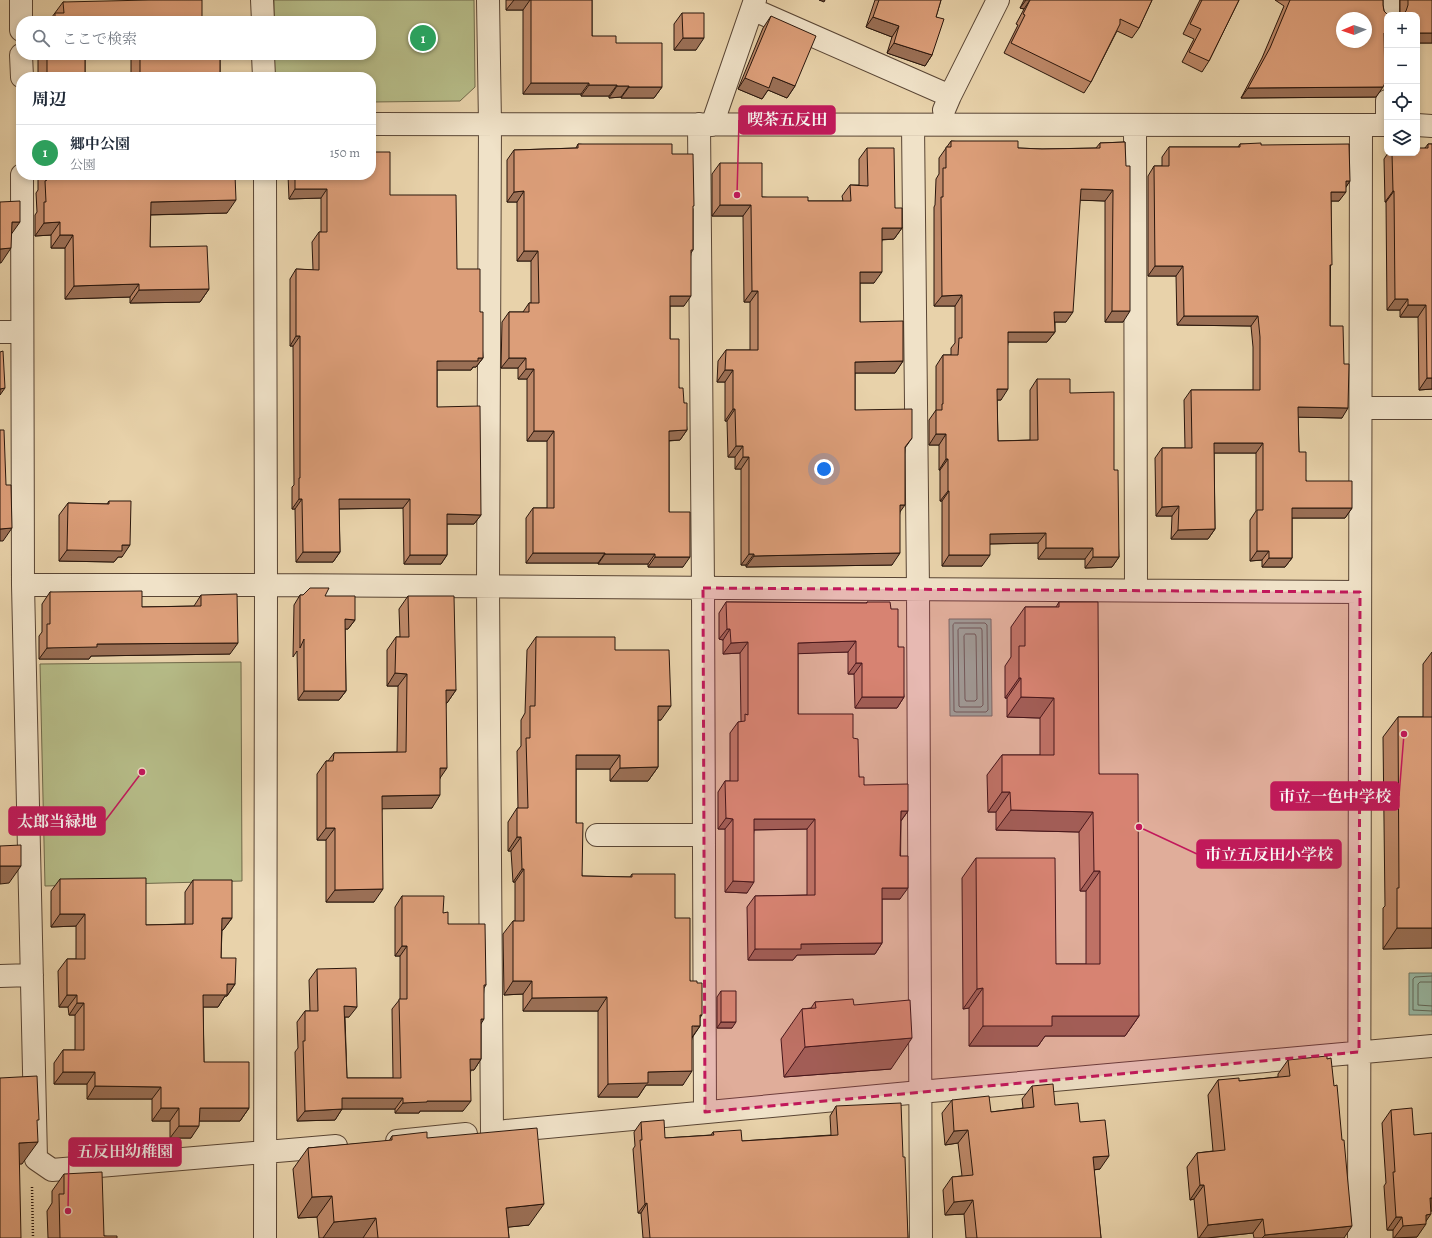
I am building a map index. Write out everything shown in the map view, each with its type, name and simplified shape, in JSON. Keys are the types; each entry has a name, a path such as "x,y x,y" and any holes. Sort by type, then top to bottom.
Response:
{"street":[{"path":"21,0 21,16"},
{"path":"262,0 263,16"},
{"path":"488,0 490,124 488,586 492,1132"},
{"path":"939,125 950,96 998,0"},
{"path":"1388,0 1388,12"},
{"path":"705,1112 703,588 706,124 753,4 950,96"},
{"path":"21,60 22,72"},
{"path":"263,60 264,72"},
{"path":"376,124 1384,125"},
{"path":"912,125 918,589 921,1238"},
{"path":"1135,125 1136,590"},
{"path":"1360,1238 1361,126"},
{"path":"1420,126 1432,126"},
{"path":"22,180 23,585 36,1159 52,1170 367,1144 1432,1046"},
{"path":"265,180 265,1238"},
{"path":"0,332 22,332"},
{"path":"1361,408 1432,408"},
{"path":"23,585 488,586 1360,592"},
{"path":"597,835 704,835"},
{"path":"0,976 32,975"}],"path":[{"path":"33,1238 32,1181 36,1159"}],"highlighted area":[{"path":"703,588 1360,592 1359,1052 705,1112"}],"green space":[{"path":"274,0 474,0 475,87 460,101 376,102 376,72 274,72 274,60 376,60 376,16 274,16"},
{"path":"241,662 242,881 45,886 40,664"}],"water":[{"path":"949,619 991,619 992,716 950,716"},
{"path":"1409,973 1432,973 1432,1015 1409,1015"}],"building":[{"path":"202,0 202,16 55,16 55,13 64,13 63,2"},
{"path":"531,0 592,0 592,36 616,36 616,43 662,43 662,87 589,85 589,83 531,83"},
{"path":"879,0 941,0 936,17 944,19 932,55 894,43 899,26 873,17"},
{"path":"1030,0 1152,0 1139,28 1120,19 1120,24 1091,82 1011,43 1025,15 1023,14"},
{"path":"1202,0 1239,0 1209,61 1189,52 1201,29 1190,24"},
{"path":"1290,0 1383,0 1385,12 1383,87 1248,88 1270,48"},
{"path":"1408,0 1432,0 1432,33 1420,33 1420,12 1405,12 1408,5"},
{"path":"682,13 704,13 704,38 683,38"},
{"path":"771,16 816,36 795,86 773,77 769,88 745,78"},
{"path":"47,60 85,60 85,72 47,72"},
{"path":"140,60 220,60 220,72 140,72"},
{"path":"951,141 1018,141 1018,148 1042,149 1100,148 1100,143 1125,142 1126,166 1130,166 1130,311 1112,311 1113,190 1081,189 1073,312 1054,312 1055,332 1008,332 1008,389 997,389 998,441 1038,440 1037,379 1070,379 1070,393 1114,392 1114,470 1118,470 1119,557 1093,557 1093,548 1046,548 1046,533 990,534 990,555 949,555 949,491 948,459 946,459 946,434 936,434 936,410 942,410 943,404 943,355 958,355 959,338 962,338 962,295 942,296 941,197 943,197 943,168 946,168 946,147 951,147"},
{"path":"1261,143 1261,145 1349,144 1350,181 1346,181 1346,192 1331,192 1332,265 1330,265 1330,326 1343,326 1344,364 1349,364 1348,408 1298,407 1299,452 1306,452 1306,481 1352,481 1352,508 1292,508 1292,558 1269,558 1269,551 1257,551 1257,510 1263,510 1263,443 1214,443 1215,529 1178,530 1179,506 1162,507 1162,448 1192,448 1191,390 1260,390 1260,337 1258,316 1184,316 1183,266 1155,266 1154,166 1169,166 1169,147 1240,147 1240,144"},
{"path":"578,144 672,144 672,154 693,154 694,206 693,250 691,250 691,296 670,296 670,339 679,339 679,388 683,388 684,403 687,403 687,430 669,431 669,512 690,512 690,557 655,557 655,554 533,553 533,508 554,508 554,431 534,431 534,369 526,369 526,358 509,358 509,312 529,312 529,303 539,303 538,251 524,251 524,191 514,192 514,150 578,148"},
{"path":"1428,144 1432,144 1432,378 1427,378 1426,305 1408,305 1408,299 1395,299 1394,191 1392,156 1420,156 1420,148 1428,148"},
{"path":"867,148 894,148 895,208 902,208 902,228 882,228 882,272 860,272 860,322 903,321 903,361 855,362 855,410 912,409 912,438 905,447 905,505 900,505 900,553 754,556 754,554 749,554 749,457 743,457 743,446 736,446 735,409 733,409 733,370 725,370 726,350 758,350 758,291 752,291 751,205 720,205 720,163 762,163 762,197 808,197 808,201 851,201 850,185 868,186"},
{"path":"376,152 390,152 390,195 456,195 457,269 480,269 480,312 483,312 483,358 478,358 478,361 437,361 437,407 480,406 481,515 447,514 447,555 410,555 410,499 339,499 340,552 303,552 302,499 299,499 300,336 296,336 296,269 319,270 319,232 327,232 327,189 295,189 295,180 376,180"},
{"path":"235,180 236,200 151,202 150,247 207,246 209,289 139,290 139,284 74,286 73,235 60,235 60,222 44,223 44,202 46,202 45,181"},
{"path":"20,201 20,222 12,222 11,248 0,249 0,202"},
{"path":"3,351 5,388 0,389 0,352"},
{"path":"0,430 4,430 6,485 11,485 12,528 0,529"},
{"path":"109,501 131,501 130,545 122,545 122,551 67,550 68,503 109,504"},
{"path":"310,588 329,588 325,596 355,596 355,620 345,619 346,691 304,691 304,639 300,648 300,595 303,595"},
{"path":"142,591 142,607 201,606 201,595 237,594 238,643 97,644 97,647 47,648 47,624 50,624 50,592"},
{"path":"408,596 454,596 456,690 446,690 447,768 440,768 440,795 382,796 383,889 335,890 335,828 326,828 326,761 333,761 334,753 406,752 407,674 395,673 396,637 409,637"},
{"path":"726,602 890,602 891,609 898,609 898,647 904,647 904,697 862,697 862,663 856,663 856,641 798,643 798,714 853,714 853,738 858,739 859,777 864,777 864,785 908,784 908,811 901,811 900,856 908,856 908,888 882,888 882,943 801,944 801,949 755,949 755,896 815,895 815,819 754,819 754,882 733,881 733,819 726,818 725,781 738,781 738,722 745,721 745,714 748,715 748,642 731,643 730,629 727,629"},
{"path":"1059,602 1098,602 1099,774 1138,774 1139,1016 1052,1016 1052,1026 983,1026 983,988 977,989 976,858 1055,858 1056,964 1100,964 1100,871 1094,871 1093,812 1011,810 1010,792 1002,792 1002,755 1054,755 1054,698 1021,697 1021,678 1019,678 1019,646 1025,646 1025,607 1059,607"},
{"path":"536,637 615,637 615,650 669,650 671,706 658,706 658,767 620,768 620,755 576,755 576,823 583,823 582,876 632,877 632,874 675,874 675,918 690,918 690,981 702,983 702,1015 700,1015 700,1026 692,1026 692,1071 648,1072 648,1083 608,1084 607,997 532,998 532,981 513,981 513,921 524,921 524,869 522,869 521,837 517,837 517,808 528,808 526,738 530,738 530,706 535,706"},
{"path":"1398,717 1432,717 1432,928 1397,928 1397,888 1399,888"},
{"path":"21,845 21,866 0,866 0,846"},
{"path":"146,878 146,925 193,924 193,880 232,880 232,918 222,918 221,958 236,958 235,984 227,984 227,995 203,995 204,1062 249,1062 249,1108 200,1108 199,1126 179,1126 179,1108 161,1108 161,1087 95,1086 95,1072 63,1072 63,1050 84,1050 84,1003 77,1003 77,995 67,995 67,959 85,959 85,914 60,914 60,879"},
{"path":"402,896 444,896 443,913 448,912 448,924 485,924 486,985 484,985 484,1019 481,1019 481,1059 470,1059 471,1101 427,1101 403,1103 403,1098 342,1098 342,1109 305,1111 303,1041 305,1041 305,1011 318,1011 317,969 356,968 357,1007 344,1006 347,1078 401,1078 399,999 407,999 407,946 402,946"},
{"path":"721,991 736,991 736,1022 721,1022"},
{"path":"853,999 854,1005 910,1000 912,1038 805,1047 802,1009 816,1008 815,1002"},
{"path":"1327,1056 1327,1059 1331,1058 1334,1086 1337,1085 1352,1226 1265,1235 1263,1219 1208,1225 1204,1185 1200,1185 1197,1153 1225,1150 1218,1080 1239,1078 1239,1081 1290,1076 1288,1060"},
{"path":"37,1076 39,1120 37,1120 38,1142 19,1143 21,1238 0,1238 0,1078"},
{"path":"1053,1084 1055,1105 1078,1103 1080,1122 1105,1120 1109,1156 1093,1157 1101,1238 977,1238 973,1200 954,1202 952,1177 973,1175 968,1130 954,1131 952,1100 989,1096 991,1112 1034,1107 1032,1086"},
{"path":"901,1103 908,1238 650,1238 647,1203 645,1204 640,1140 642,1140 641,1122 664,1120 665,1138 714,1135 713,1132 741,1130 742,1141 838,1135 836,1106"},
{"path":"1412,1108 1414,1135 1432,1133 1431,1214 1426,1215 1426,1224 1403,1226 1402,1217 1396,1217 1391,1110"},
{"path":"537,1128 544,1204 506,1208 509,1238 378,1238 376,1218 334,1222 332,1196 312,1197 308,1148 392,1140 392,1136 427,1132 427,1138"},
{"path":"102,1172 104,1236 117,1236 117,1238 60,1238 59,1194 64,1194 64,1174"}],"place":[{"name":"郷中公園","path":"423,38"},
{"name":"喫茶五反田","path":"737,195"},
{"name":"市立一色中学校","path":"1404,734"},
{"name":"太郎当緑地","path":"142,772"},
{"name":"市立五反田小学校","path":"1139,827"},
{"name":"五反田幼稚園","path":"68,1211"}]}
